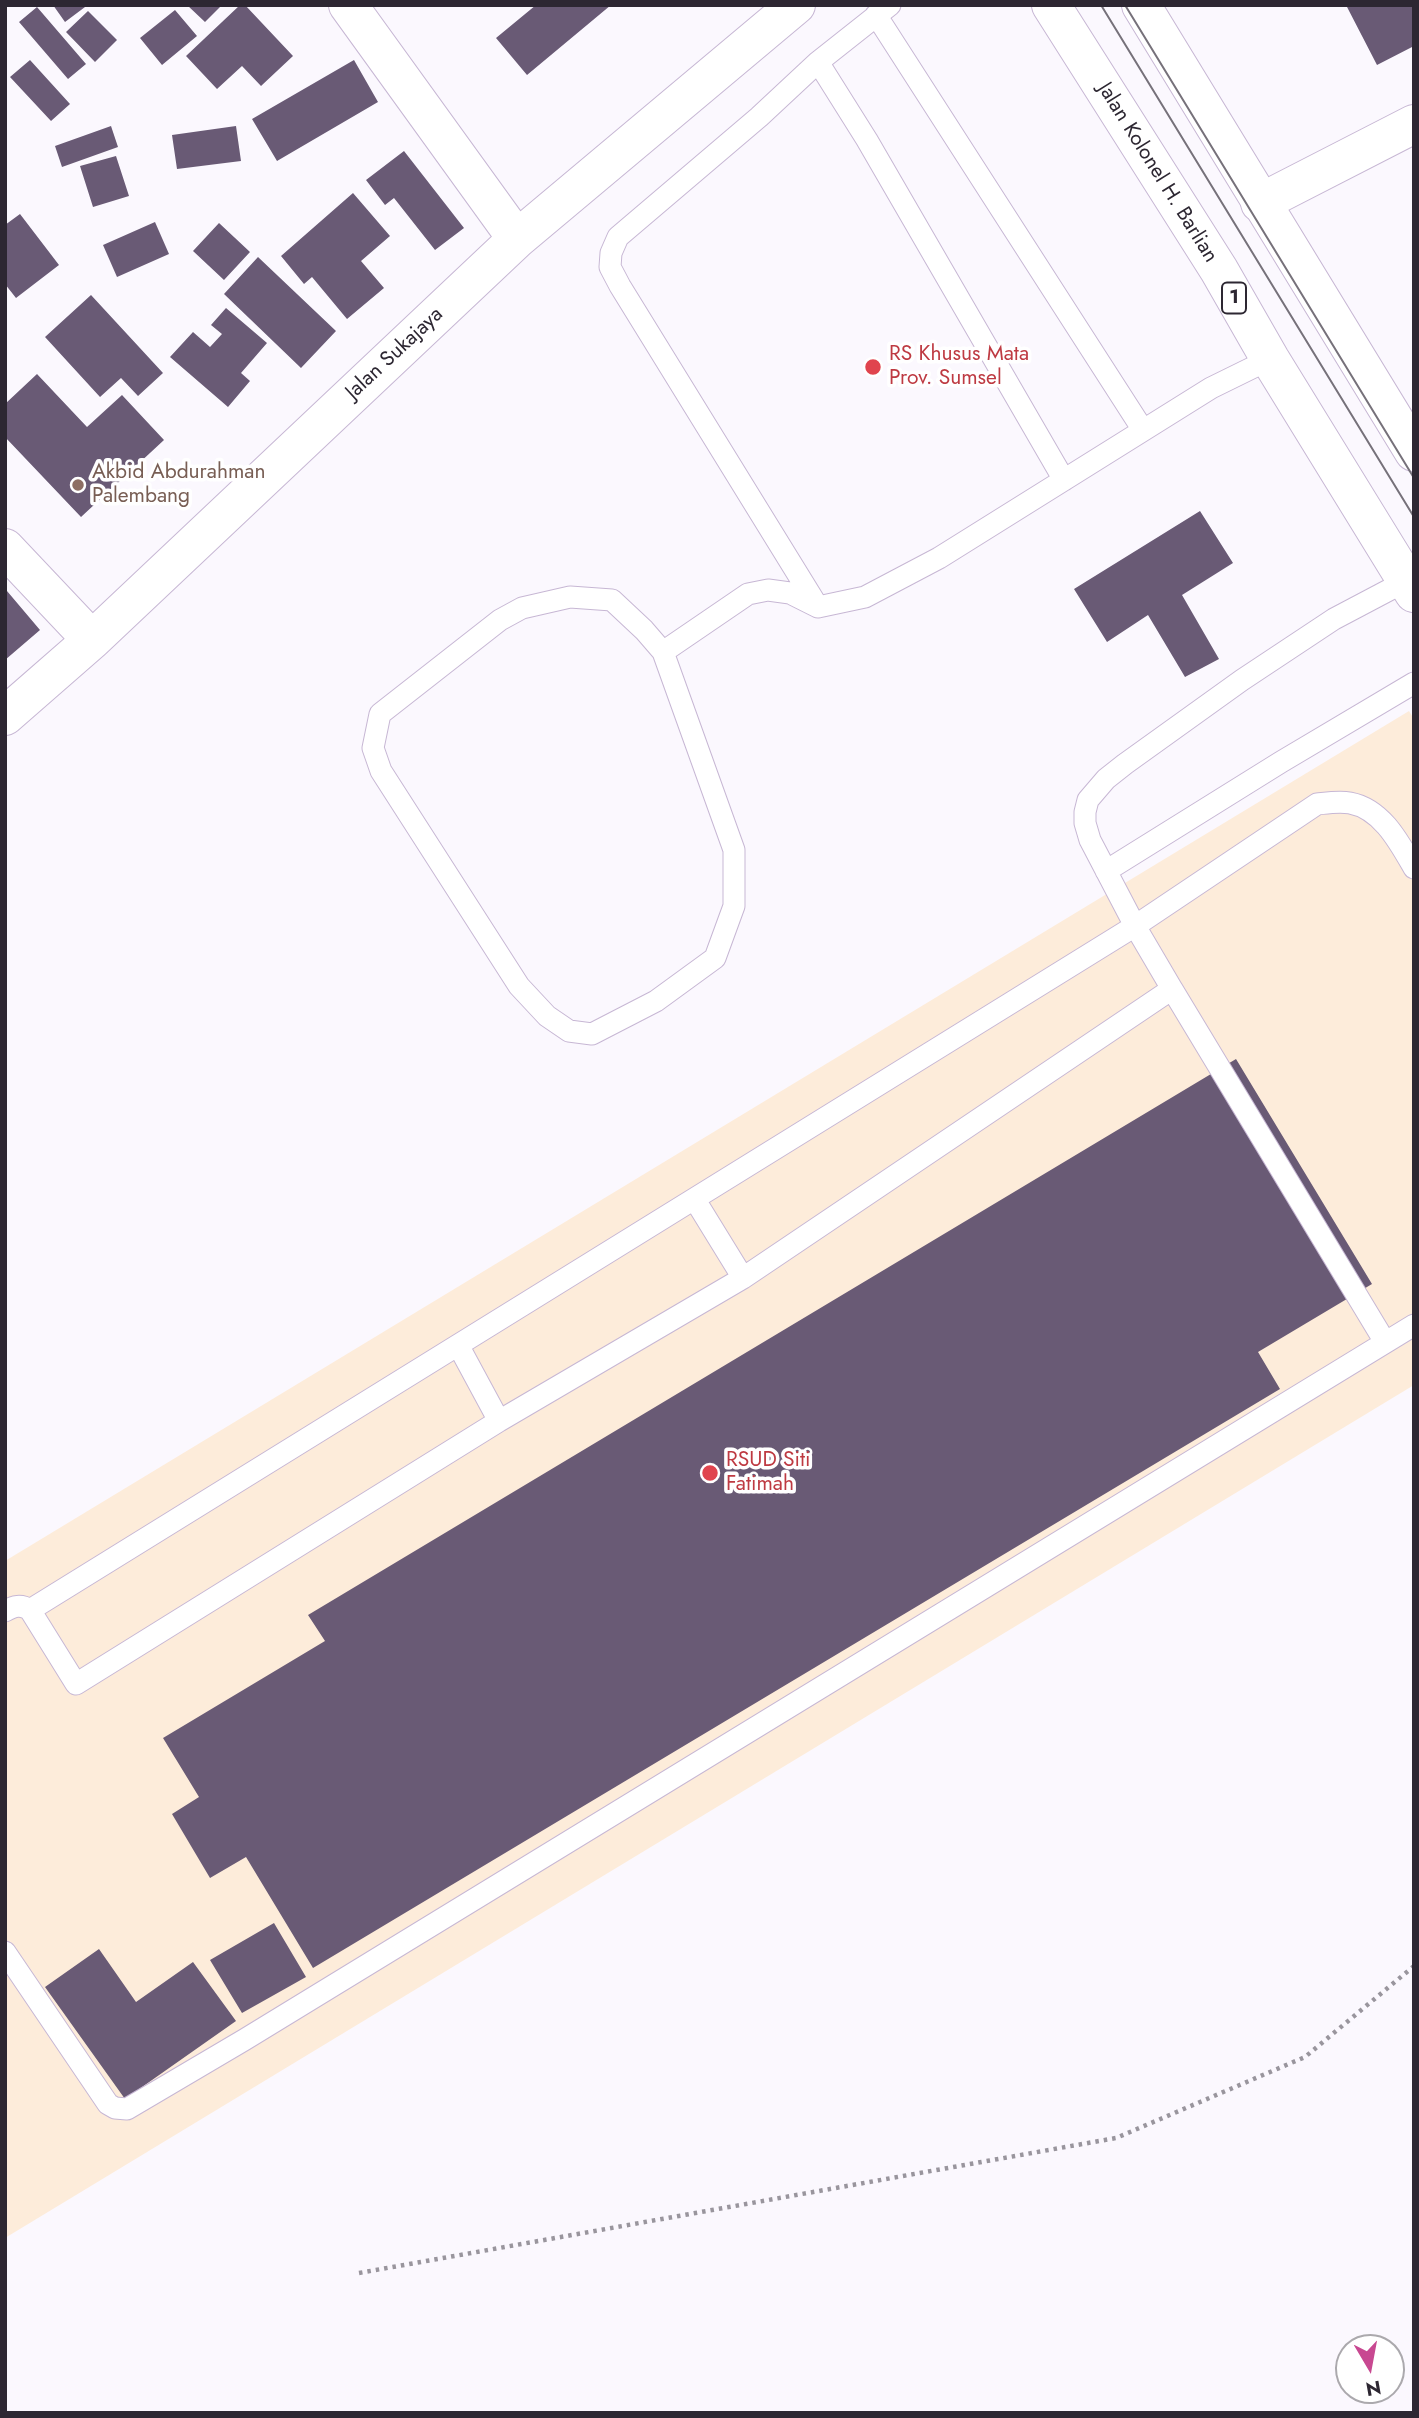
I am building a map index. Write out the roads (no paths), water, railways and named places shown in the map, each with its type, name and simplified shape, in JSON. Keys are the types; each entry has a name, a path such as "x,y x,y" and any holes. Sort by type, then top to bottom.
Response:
{"main road":[{"path":"348,5 517,239"},
{"name":"Jalan Sukajaya","path":"5,716 92,640 517,239 796,5"},
{"name":"Jalan Kolonel H. Barlian","path":"1051,5 1219,270 1270,359 1410,587"},
{"path":"1141,5 1414,452"},
{"path":"1260,203 1414,124"},
{"path":"5,548 92,640"}],"lane":[{"path":"818,607 610,267 611,253 618,237 759,117 818,62 883,10 1143,430"},
{"path":"818,62 867,140 1064,480"},
{"path":"663,652 748,594 768,590 790,593 818,607 865,597 939,558 1212,388 1270,359"},
{"path":"1385,1342 1135,926 1090,840 1085,812 1088,800 1106,779 1242,680 1323,626 1410,587"},
{"path":"570,597 612,600 663,652 734,850 734,906 715,958 656,1001 592,1034 569,1031 547,1016 519,986 380,771 373,748 374,732 380,714 500,621 522,608 570,597"},
{"path":"1106,872 1269,769 1414,683"},
{"path":"30,1611 1135,926 1317,804 1351,803 1369,810 1386,825 1414,868"},
{"path":"5,1611 12,1606 20,1606 30,1611 76,1684 499,1421 743,1278 1172,989"},
{"path":"695,1200 743,1278"},
{"path":"5,1952 108,2104 127,2109 256,2033 1414,1325"},
{"path":"458,1345 499,1421"}],"tram line":[{"path":"1101,5 1414,517"},
{"path":"1125,5 1414,478"}],"place":[{"name":"RS Khusus Mata Prov. Sumsel","path":"873,367"},
{"name":"Akbid Abdurahman Palembang","path":"78,485"},
{"name":"RSUD Siti Fatimah","path":"710,1473"}]}
